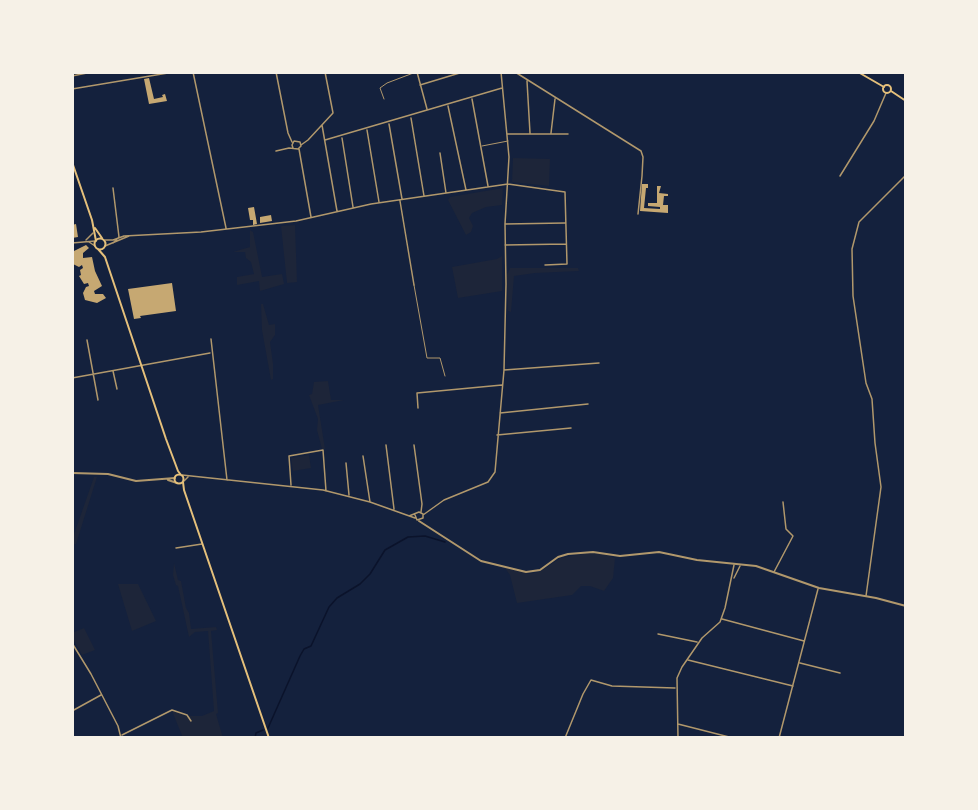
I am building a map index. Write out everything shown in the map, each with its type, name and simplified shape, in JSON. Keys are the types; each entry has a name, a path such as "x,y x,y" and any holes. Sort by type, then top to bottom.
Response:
{"main road":[{"path":"858,72 884,87 886,93 891,92 906,101"},
{"path":"884,87 890,86 891,92"},
{"path":"72,162 92,220 95,246 105,257"},
{"path":"92,220 103,239 105,257 178,471 182,475"},
{"path":"96,241 103,239"},
{"path":"98,249 105,246"},
{"path":"176,477 178,471"},
{"path":"176,477 182,475"},
{"path":"181,482 182,475"},
{"path":"176,477 184,490 269,738"}],"street":[{"path":"72,73 92,72"},
{"path":"72,89 150,74 174,72"},
{"path":"193,72 226,229"},
{"path":"276,72 290,138 299,153 311,218"},
{"path":"298,149 333,112 325,72"},
{"path":"384,99 380,88 416,72 428,110"},
{"path":"420,85 464,72"},
{"path":"408,516 427,512 444,500 482,486 492,478 495,472 504,370 505,224 508,184 508,141 501,72"},
{"path":"515,72 642,153 638,214"},
{"path":"527,80 530,134"},
{"path":"325,140 502,88"},
{"path":"840,176 874,121 886,93"},
{"path":"471,98 488,187"},
{"path":"551,134 556,98"},
{"path":"448,105 466,190"},
{"path":"411,116 424,197"},
{"path":"388,123 427,358 440,358 445,376"},
{"path":"322,125 337,212"},
{"path":"367,129 380,203"},
{"path":"507,134 568,134"},
{"path":"342,136 354,208"},
{"path":"276,151 289,148 299,141 308,140"},
{"path":"299,141 301,145"},
{"path":"480,146 508,141"},
{"path":"440,153 446,194"},
{"path":"866,596 881,487 872,399 866,383 853,296 852,249 860,222 906,175"},
{"path":"103,239 201,232 311,218 380,203 508,184 565,192 567,264 545,265"},
{"path":"113,188 119,237"},
{"path":"86,240 93,235 92,220"},
{"path":"505,224 566,223"},
{"path":"105,246 130,236"},
{"path":"113,243 119,237"},
{"path":"86,240 95,246"},
{"path":"72,243 86,240 96,241"},
{"path":"505,245 567,244"},
{"path":"211,339 227,481"},
{"path":"87,340 98,400"},
{"path":"72,378 211,352"},
{"path":"504,370 599,363"},
{"path":"113,370 117,389"},
{"path":"418,408 417,393 503,385"},
{"path":"500,414 588,404"},
{"path":"497,435 571,428"},
{"path":"386,445 394,510"},
{"path":"414,445 422,504 416,514"},
{"path":"291,486 288,456 323,450 326,491"},
{"path":"363,456 370,502"},
{"path":"346,463 349,496"},
{"path":"72,473 108,474 136,481 181,482 189,477"},
{"path":"182,475 291,486 349,496 418,520 481,561 526,572 540,570 558,557 568,554 593,552 620,556 659,552 697,560 756,566 819,588 906,606"},
{"path":"165,480 176,477"},
{"path":"774,572 793,536 786,529 783,502"},
{"path":"420,508 422,514"},
{"path":"416,514 418,520"},
{"path":"418,520 422,514"},
{"path":"176,548 203,544"},
{"path":"678,738 676,688 678,675 698,643 721,619 732,581 734,565"},
{"path":"732,581 740,565"},
{"path":"779,738 819,588"},
{"path":"721,619 804,641"},
{"path":"658,634 698,643"},
{"path":"72,643 102,695 121,737 172,710 187,715 190,721"},
{"path":"687,660 793,686"},
{"path":"800,663 840,673"},
{"path":"565,738 583,694 591,681 612,686 676,688"},
{"path":"72,711 102,695"},
{"path":"678,724 733,738"}],"shaded area":[{"path":"513,158 550,159 549,186 512,182"},
{"path":"503,188 502,205 486,207 472,213 469,218 473,226 471,232 466,235 448,200 450,197"},
{"path":"295,225 297,282 287,283 281,226"},
{"path":"250,230 253,232 262,277 282,274 284,284 260,291 259,281 237,285 237,277 254,274 245,252 233,252 250,247"},
{"path":"502,256 502,291 458,298 452,267 497,259"},
{"path":"510,268 578,268 579,271 514,276 511,312 508,311 507,275"},
{"path":"261,304 263,304 269,325 275,324 275,335 270,342 273,364 273,379 271,380 262,330"},
{"path":"328,381 331,400 344,400 318,405 325,449 322,449 317,430 318,419 309,395 312,394 314,382"},
{"path":"309,455 311,468 293,471 291,458"},
{"path":"94,477 97,477 76,544 72,545 72,540"},
{"path":"589,553 615,558 613,578 604,591 590,586 581,586 572,595 517,603 510,575 505,568 529,574 539,572 561,558"},
{"path":"174,563 178,580 181,581 191,629 216,627 217,630 211,631 218,713 216,714 223,738 183,738 172,711 187,716 202,716 214,711 208,631 195,632 189,637 178,586 173,575"},
{"path":"118,584 138,584 156,621 132,631"},
{"path":"84,628 95,650 82,655 72,633"}],"building":[{"path":"149,78 154,99 163,97 162,95 165,94 167,101 149,104 144,79"},
{"path":"642,184 648,184 644,208 660,209 660,207 648,206 648,203 657,203 657,186 661,186 659,193 668,194 664,196 663,205 668,205 668,213 640,211"},
{"path":"254,207 257,224 253,225 248,208"},
{"path":"271,215 272,221 260,223 260,217"},
{"path":"76,224 78,237 72,238 72,225"},
{"path":"86,245 89,248 83,253 83,258 92,257 102,286 94,291 95,294 103,294 106,298 97,303 85,300 83,293 89,286 88,283 84,284 79,276 82,265 79,267 73,264 72,260 74,251"},
{"path":"172,283 176,311 140,316 141,318 134,319 128,289"}],"waterway":[{"path":"268,728 300,656 304,649 311,646 329,607 337,598 360,584 370,574 385,550 408,537 425,536 445,542"},
{"path":"255,738 256,733 263,730"}]}
